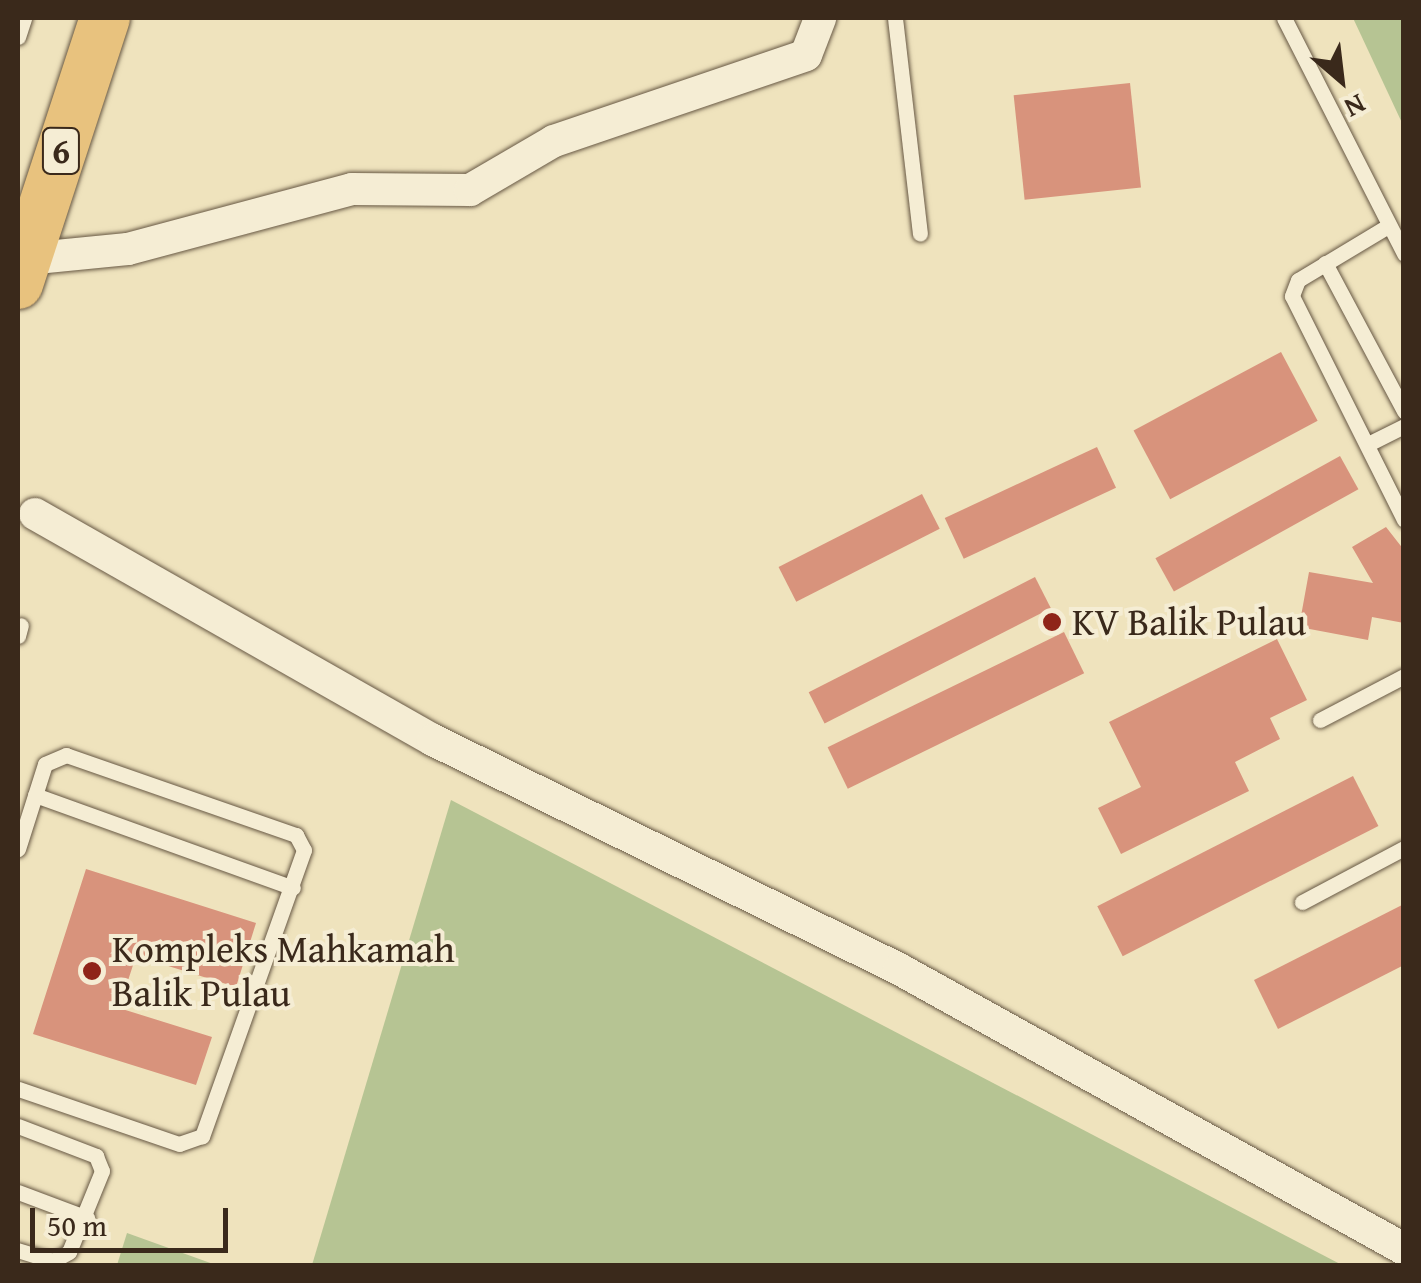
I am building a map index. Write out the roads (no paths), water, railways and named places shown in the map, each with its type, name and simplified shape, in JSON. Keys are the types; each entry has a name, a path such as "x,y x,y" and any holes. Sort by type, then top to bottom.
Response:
{"main road":[{"name":"6","path":"22,272 105,18"}],"street":[{"path":"22,272 128,250 341,191 470,190 554,141 806,55 820,18"},
{"path":"35,514 432,740 899,969 1404,1249"}],"lane":[{"path":"895,18 920,234"},
{"path":"1284,18 1404,254"},
{"path":"1388,226 1298,280 1293,308 1368,444 1404,520"},
{"path":"1325,262 1404,411"},
{"path":"1368,444 1404,426"},
{"path":"1320,720 1404,676"},
{"path":"18,849 45,764 58,754 113,769 296,834 303,859 196,1141 179,1144 18,1089"},
{"path":"35,795 293,888"},
{"path":"1302,902 1404,848"},
{"path":"18,1126 96,1156 102,1172 88,1218 62,1258 18,1250"},
{"path":"18,1192 88,1218"}],"place":[{"name":"KV Balik Pulau","path":"1052,622"},
{"name":"Kompleks Mahkamah Balik Pulau","path":"92,971"}]}
